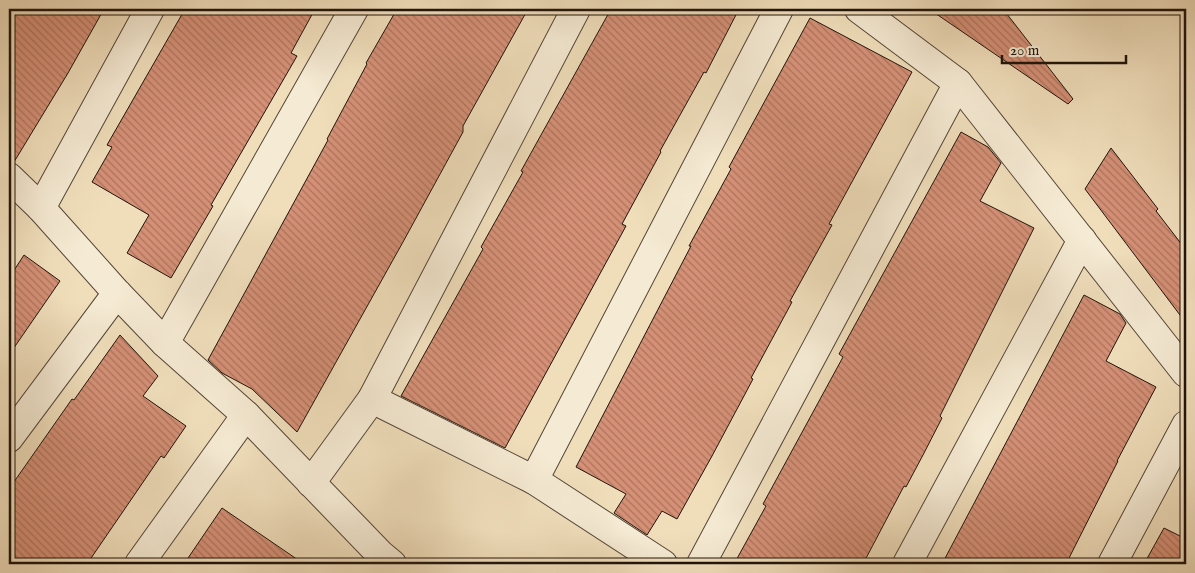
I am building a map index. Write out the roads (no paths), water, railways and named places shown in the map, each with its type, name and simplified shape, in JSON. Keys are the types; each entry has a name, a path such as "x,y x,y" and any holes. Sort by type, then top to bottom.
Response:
{"street":[{"path":"41,208 150,9"},
{"path":"165,344 354,9"},
{"path":"311,483 372,399 576,9"},
{"path":"534,480 779,9"},
{"path":"860,9 958,83 1186,373"},
{"path":"701,564 958,83"},
{"path":"9,177 41,208 165,344 246,414 382,561"},
{"path":"907,564 1082,240"},
{"path":"9,438 117,293"},
{"path":"372,399 534,480 663,564"},
{"path":"139,564 246,414"},
{"path":"1112,564 1186,425"}]}
